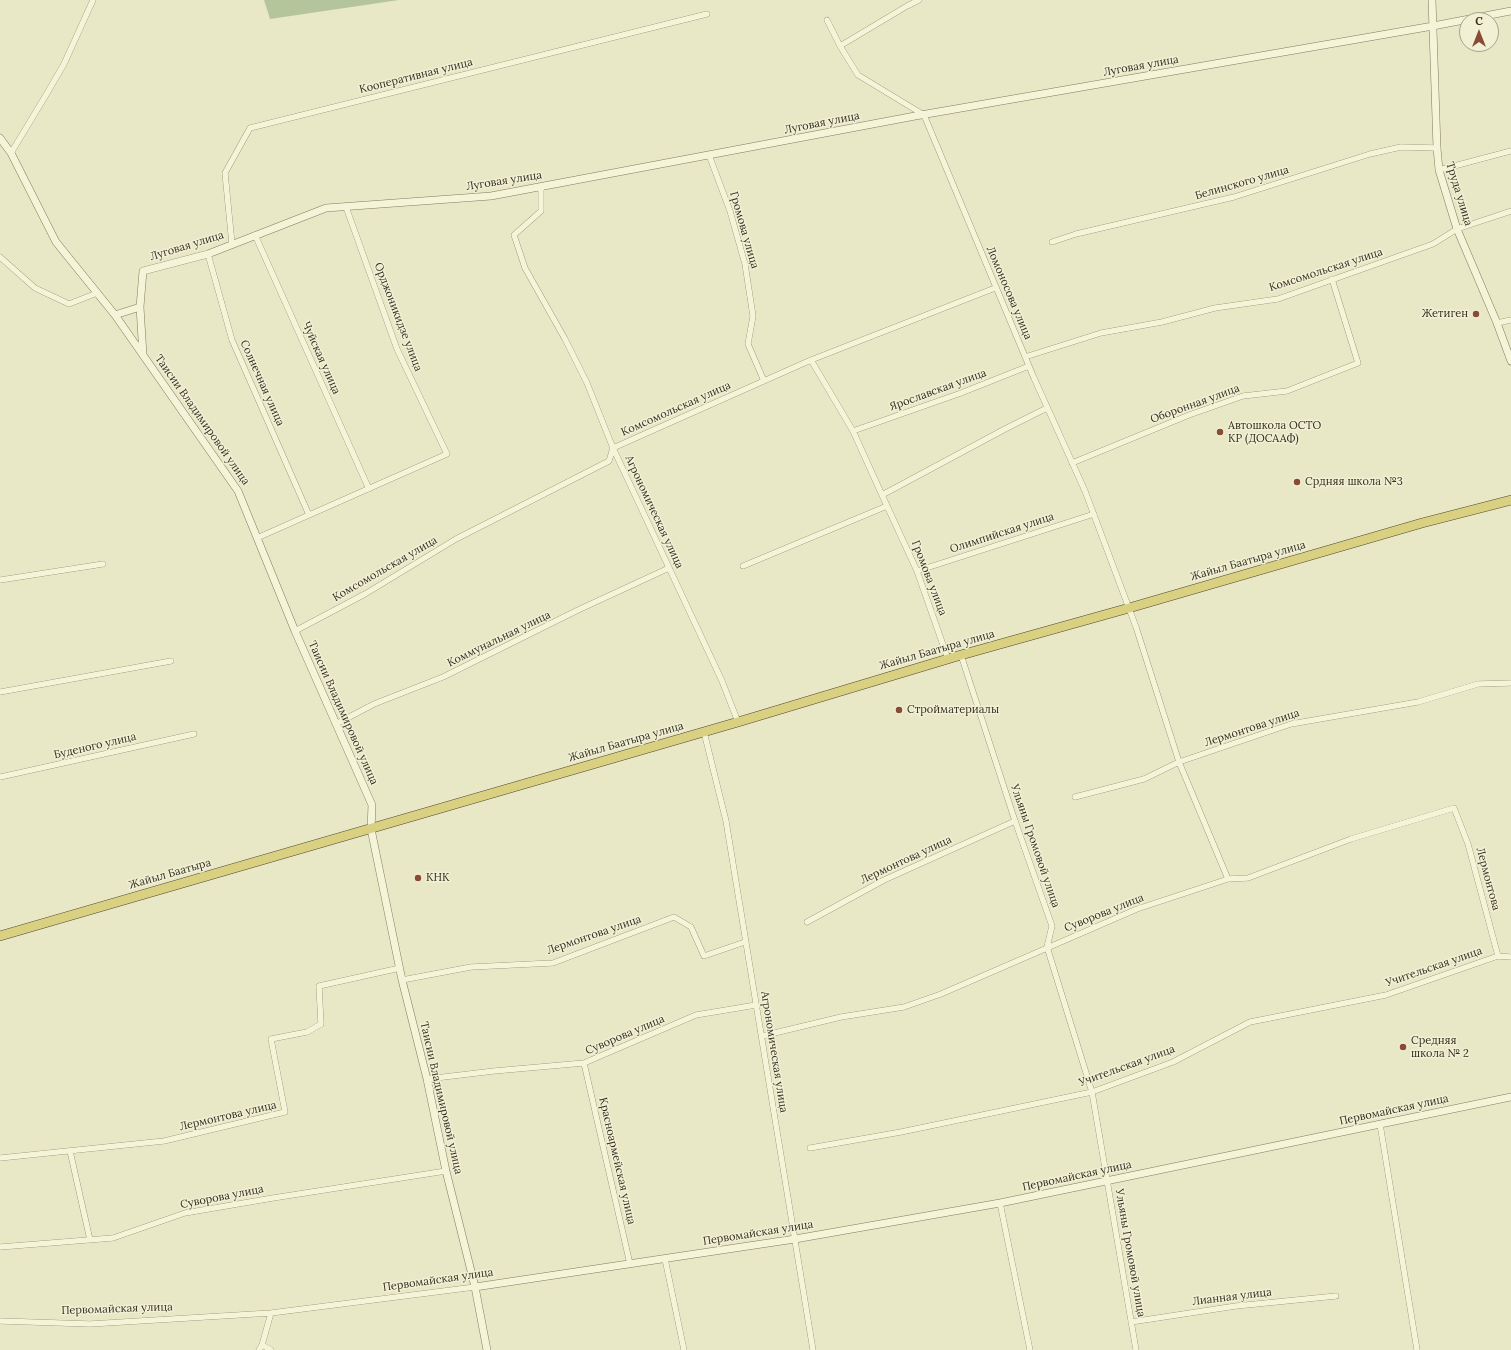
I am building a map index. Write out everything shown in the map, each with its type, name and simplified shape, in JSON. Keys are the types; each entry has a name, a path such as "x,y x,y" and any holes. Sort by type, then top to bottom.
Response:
{"highway":[{"name":"Жайыл Баатыра улица","path":"346,836 738,722 961,655 1422,523 1511,500"},
{"name":"Жайыл Баатыра","path":"0,936 346,836"}],"street":[{"path":"10,153 46,96 64,64 93,0"},
{"path":"840,46 919,0"},
{"name":"Труда улица","path":"1432,0 1439,170 1457,229 1497,323 1511,361"},
{"name":"Луговая улица","path":"140,307 143,271 208,254 326,208 491,196 924,115 1511,11"},
{"name":"Кооперативная улица","path":"232,244 225,173 250,128 707,14"},
{"path":"827,20 840,46 858,75 924,115"},
{"name":"Ломоносова улица","path":"924,115 1028,366 1094,514 1129,608 1179,762 1228,879"},
{"name":"Таисии Владимировой улица","path":"0,138 10,153 56,242 115,315 238,491 295,630 372,805 371,829 402,980 427,1079 446,1172 475,1287 488,1350"},
{"name":"Белинского улица","path":"1052,242 1076,234 1234,197 1370,154 1401,147 1437,148"},
{"path":"1439,170 1511,151"},
{"name":"Громова улица","path":"709,155 730,212 745,264 753,316 748,344 764,381"},
{"name":"Агрономическая улица","path":"541,187 541,212 514,234 525,268 587,383 613,448 722,681 738,722"},
{"name":"Орджоникидзе улица","path":"346,207 397,348 447,454 369,489"},
{"name":"Комсомольская улица","path":"1025,357 1101,333 1162,322 1215,308 1278,299 1433,244 1457,229 1511,211"},
{"name":"Чуйская улица","path":"255,236 369,489"},
{"name":"Солнечная улица","path":"208,254 232,340 309,515"},
{"path":"0,257 35,288 69,304 97,293"},
{"name":"Оборонная улица","path":"1072,463 1189,415 1243,396 1287,391 1358,364 1332,279"},
{"name":"Комсомольская улица","path":"295,630 323,617 365,594 456,539 609,461 613,448 811,360 995,288"},
{"path":"115,315 140,307 143,356"},
{"path":"1497,323 1511,320"},
{"name":"Громова улица","path":"811,360 853,431 882,494 917,571 948,659"},
{"name":"Ярославская улица","path":"853,431 961,393 1028,366"},
{"path":"882,494 1047,408"},
{"path":"257,538 369,489"},
{"path":"743,566 887,506"},
{"name":"Олимпийская улица","path":"917,571 1094,514"},
{"path":"0,580 103,564"},
{"name":"Коммунальная улица","path":"336,724 374,704 443,677 578,610 669,568"},
{"name":"Ульяны Громовой улица","path":"961,655 1015,821 1052,926 1047,947 1092,1092 1136,1350"},
{"path":"0,692 171,661"},
{"name":"Лермонтова улица","path":"1075,797 1144,779 1179,762 1291,724 1418,702 1478,684 1511,683"},
{"name":"Агрономическая улица","path":"704,732 726,821 813,1350"},
{"name":"Буденого улица","path":"0,777 194,734"},
{"name":"Суворова улица","path":"762,1036 841,1017 904,1007 941,994 1137,909 1228,879 1248,878 1351,839 1454,808"},
{"name":"Лермонтова","path":"1454,808 1468,844 1498,956"},
{"name":"Лермонтова улица","path":"807,922 884,880 1015,821"},
{"name":"Лермонтова улица","path":"402,980 471,967 553,963 674,917 691,927 704,956 746,942"},
{"name":"Учительская улица","path":"810,1148 901,1132 1092,1092 1173,1062 1250,1022 1386,995 1498,956 1511,957"},
{"name":"Лермонтова улица","path":"0,1158 164,1141 285,1112 271,1039 307,1032 321,1024 319,986 400,968"},
{"name":"Суворова улица","path":"427,1079 584,1063 696,1015 756,1005"},
{"name":"Красноармейская улица","path":"584,1063 630,1264"},
{"name":"Первомайская улица","path":"0,1321 90,1324 271,1313 475,1287 665,1259 795,1239 1000,1203 1511,1097"},
{"path":"1380,1124 1417,1350"},
{"path":"70,1151 90,1240"},
{"name":"Суворова улица","path":"0,1247 113,1238 185,1212 446,1172"},
{"path":"1000,1203 1030,1350"},
{"path":"665,1259 684,1350"},
{"name":"Лианная улица","path":"1131,1322 1236,1306 1336,1296"},
{"path":"271,1313 261,1348 271,1350"}],"green space":[{"path":"264,0 399,0 270,19"}],"place":[{"name":"Жетиген","path":"1476,314"},
{"name":"Автошкола ОСТО КР (ДОСААФ)","path":"1220,432"},
{"name":"Срдняя школа №3","path":"1297,482"},
{"name":"Стройматериалы","path":"899,710"},
{"name":"КНК","path":"418,878"},
{"name":"Средняя школа № 2","path":"1403,1047"}]}
